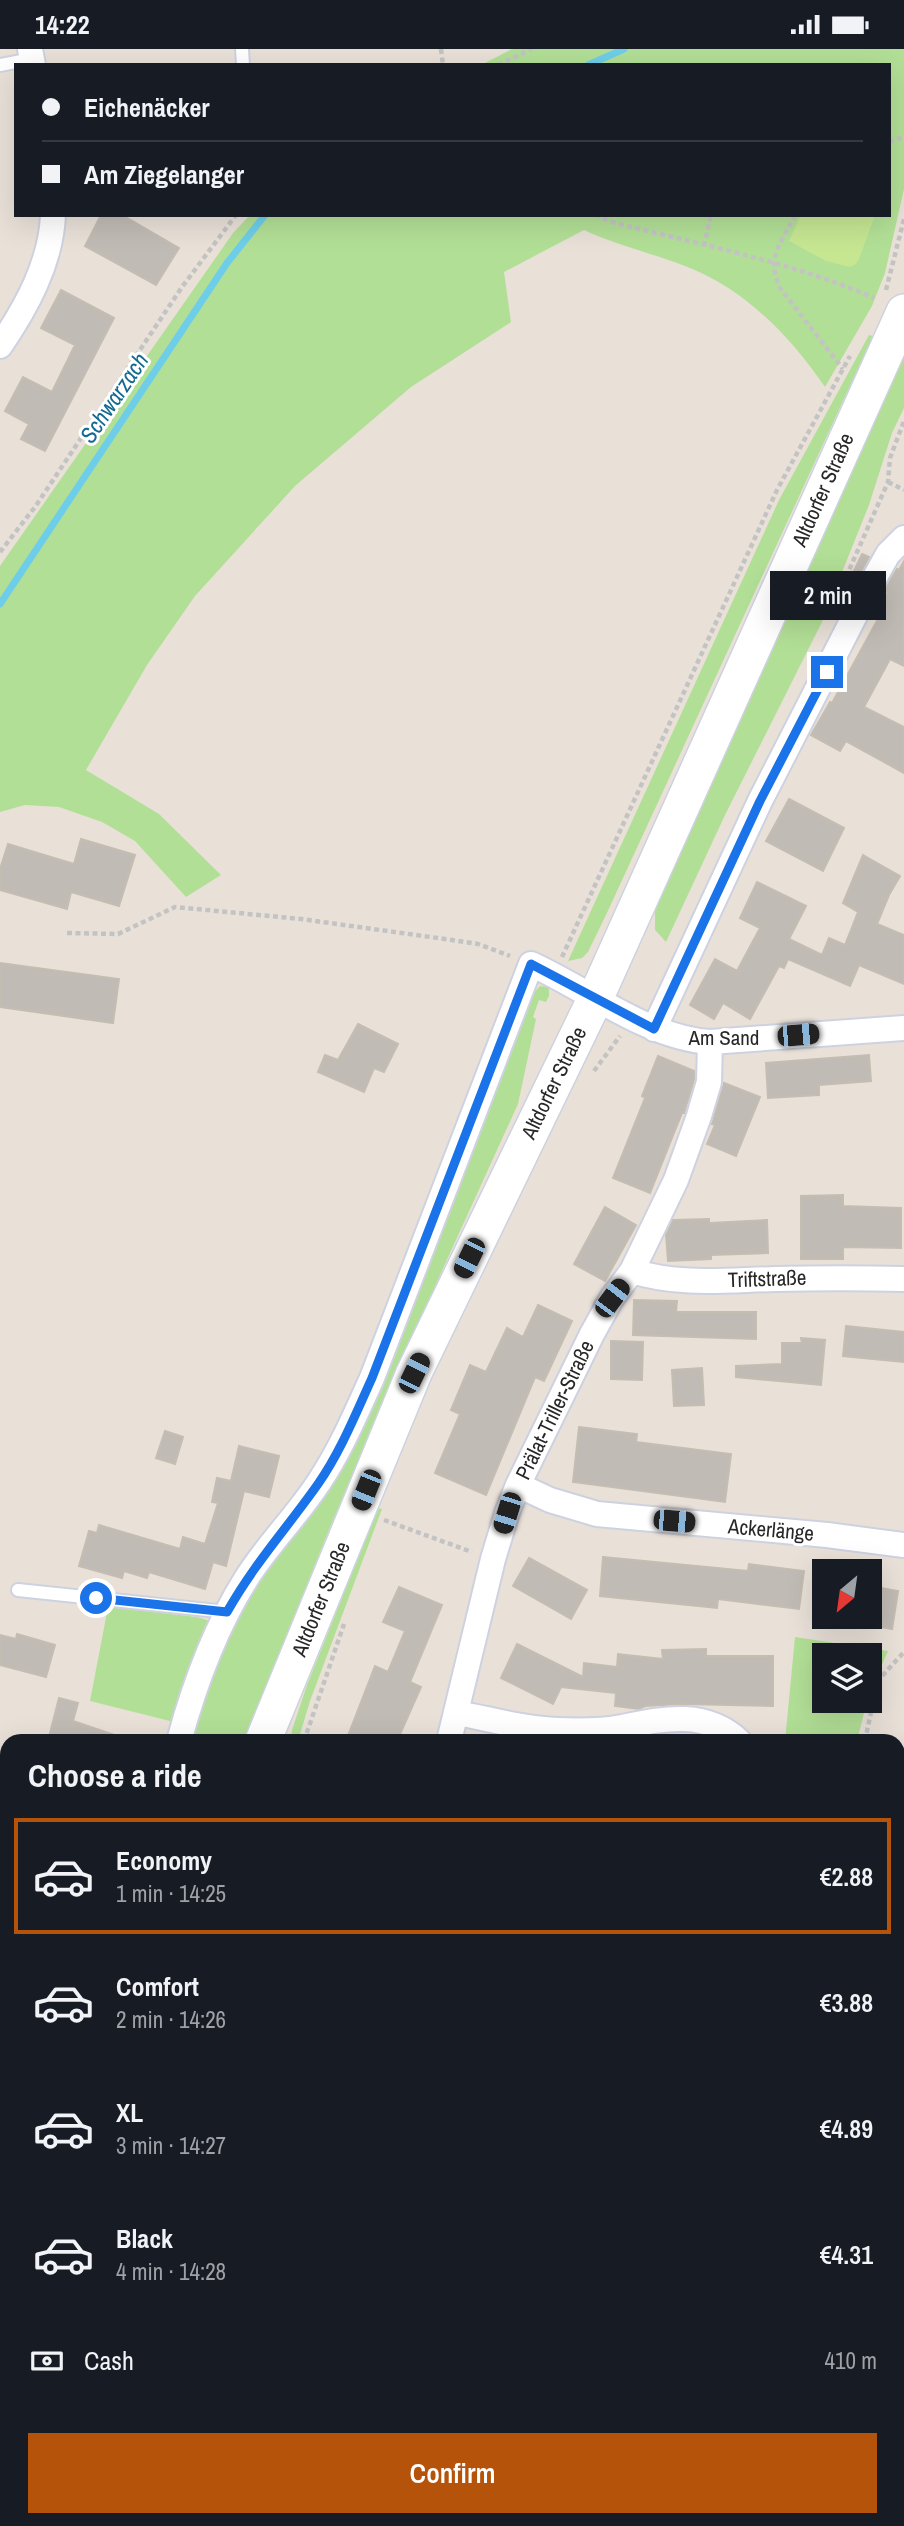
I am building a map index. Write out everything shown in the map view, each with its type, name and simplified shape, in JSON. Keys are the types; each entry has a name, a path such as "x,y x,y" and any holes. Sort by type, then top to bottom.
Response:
{"main road":[{"name":"Altdorfer Straße","path":"266,1734 414,1373 596,997 887,303"}],"street":[{"path":"0,346 38,278 47,254 53,217"},
{"path":"644,1024 869,588 888,554 904,538"},
{"path":"181,1734 200,1676 227,1612 246,1579 318,1483 372,1378 531,964"},
{"name":"Am Sand","path":"531,964 644,1024 679,1038 710,1042 904,1028"},
{"name":"Prälat-Triller-Straße","path":"451,1734 492,1559 519,1485 592,1334 612,1298 632,1271 676,1180 709,1081 710,1042"},
{"name":"Triftstraße","path":"632,1271 656,1278 689,1282 823,1278 904,1279"},
{"name":"Ackerlänge","path":"519,1485 550,1500 597,1514 827,1535 904,1545"},
{"path":"457,1713 571,1731 621,1727 650,1720 695,1720 711,1723 728,1734"}],"lane":[{"path":"0,65 31,58"},
{"path":"18,1590 227,1612"}],"path":[{"path":"502,63 532,49"},
{"path":"0,552 35,507 182,287 234,217"},
{"path":"600,217 823,278 887,303 904,219"},
{"path":"704,246 711,217"},
{"path":"794,217 772,263 774,274 780,288 843,369"},
{"path":"554,975 777,490 856,346"},
{"path":"844,583 888,482 890,458 904,421"},
{"path":"888,482 904,490"},
{"path":"67,933 118,934 175,907 301,919 478,944 531,964"},
{"path":"591,1076 644,1024"},
{"path":"387,1511 384,1520 492,1559"},
{"path":"306,1734 346,1620"},
{"path":"866,1734 876,1688 882,1676 904,1652"}],"green space":[{"path":"512,49 904,49 904,189 885,273 872,306 825,387 781,332 727,287 685,266 584,230 504,272 511,322 411,387 295,486 195,596 147,665 86,770 159,814 221,875 186,897 135,841 102,822 59,807 25,805 0,812 0,566 233,233 248,217 891,217 891,63 485,63"},
{"path":"800,217 874,217 859,259 850,267 826,261 789,241"},
{"path":"869,335 873,336 606,915 588,952 582,958 568,961 779,500"},
{"path":"904,353 904,408 892,433 869,505 822,622 725,815 666,942 655,930 655,909"},
{"path":"540,986 549,987 546,1002 539,1000 533,1017 536,1019 518,1104 333,1520 247,1734 193,1734 215,1672 245,1607 269,1565 315,1505 528,999"},
{"path":"378,1508 382,1509 300,1734 292,1734 307,1685"},
{"path":"108,1607 197,1617 210,1621 174,1722 90,1701"},
{"path":"795,1637 835,1643 812,1643 812,1713 864,1713 859,1734 786,1734"},
{"path":"882,1650 888,1651 882,1664"}],"building":[{"path":"100,217 125,217 179,248 156,285 85,246"},
{"path":"61,290 114,318 45,451 21,439 29,424 5,411 23,377 52,392 75,345 41,328"},
{"path":"862,554 869,557 857,579 851,577"},
{"path":"904,561 904,666 890,659 864,707 904,727 904,773 846,741 840,751 811,735 830,702 832,703 878,619 874,617 888,592 884,591"},
{"path":"789,799 844,828 823,871 766,841"},
{"path":"81,839 135,855 119,906 71,892 67,909 0,890 0,869 8,844 74,864"},
{"path":"863,855 900,876 877,924 904,935 904,984 859,965 850,986 788,959 784,968 779,966 750,1019 723,1003 714,1019 690,1005 715,959 737,971 760,928 740,918 757,882 806,906 789,939 822,955 829,938 845,945 858,912 843,903"},
{"path":"0,963 119,979 113,1023 0,1007"},
{"path":"358,1024 398,1044 384,1072 374,1068 364,1092 318,1072 325,1055 338,1060"},
{"path":"869,1055 871,1081 819,1085 819,1095 768,1098 766,1063"},
{"path":"658,1056 694,1071 694,1080 684,1113 650,1193 613,1178 645,1098 642,1096"},
{"path":"724,1083 760,1097 736,1156 707,1144 715,1125 712,1124"},
{"path":"843,1195 843,1206 901,1208 901,1248 843,1247 843,1259 801,1259 801,1196"},
{"path":"605,1207 636,1225 605,1281 574,1264"},
{"path":"709,1219 709,1223 767,1220 768,1253 711,1255 711,1259 668,1261 666,1235 673,1220"},
{"path":"634,1300 677,1301 676,1312 756,1312 756,1339 633,1335"},
{"path":"538,1305 572,1321 544,1381 535,1377 486,1495 435,1473 460,1414 451,1410 470,1365 486,1372 507,1328 523,1337"},
{"path":"846,1326 904,1332 904,1362 843,1356"},
{"path":"801,1338 825,1340 821,1385 736,1377 736,1366 782,1364 782,1343 802,1343"},
{"path":"611,1341 643,1342 642,1380 611,1379"},
{"path":"702,1368 704,1405 674,1406 672,1370"},
{"path":"579,1427 637,1434 636,1442 731,1454 725,1502 573,1482"},
{"path":"165,1431 183,1437 175,1464 156,1458"},
{"path":"239,1446 279,1456 269,1497 244,1491 226,1566 213,1562 205,1589 149,1572 147,1578 124,1571 122,1578 79,1566 89,1531 97,1533 99,1525 180,1549 183,1537 205,1544 218,1503 212,1502 217,1478 231,1481"},
{"path":"603,1557 748,1571 749,1564 804,1571 799,1609 718,1599 717,1608 600,1596"},
{"path":"529,1558 587,1590 571,1619 513,1586"},
{"path":"399,1587 442,1605 410,1682 421,1687 400,1734 349,1734 375,1666 388,1672 405,1631 383,1622"},
{"path":"882,1588 898,1591 892,1629 882,1627"},
{"path":"17,1634 55,1645 46,1677 0,1665 0,1635 16,1639"},
{"path":"517,1644 583,1677 584,1663 617,1667 618,1654 663,1659 662,1650 706,1649 706,1656 773,1656 773,1706 682,1704 645,1706 639,1709 615,1706 616,1693 561,1687 553,1704 501,1678"},
{"path":"59,1698 78,1703 73,1721 111,1734 50,1734"}],"waterway":[{"name":"Schwarzach","path":"592,63 624,49"},
{"name":"Schwarzach","path":"0,604 227,263 263,217"}],"route":[{"path":"96,1598 227,1612 246,1579 318,1483 346,1434 372,1378 531,964 654,1029 760,801 827,672"}]}
